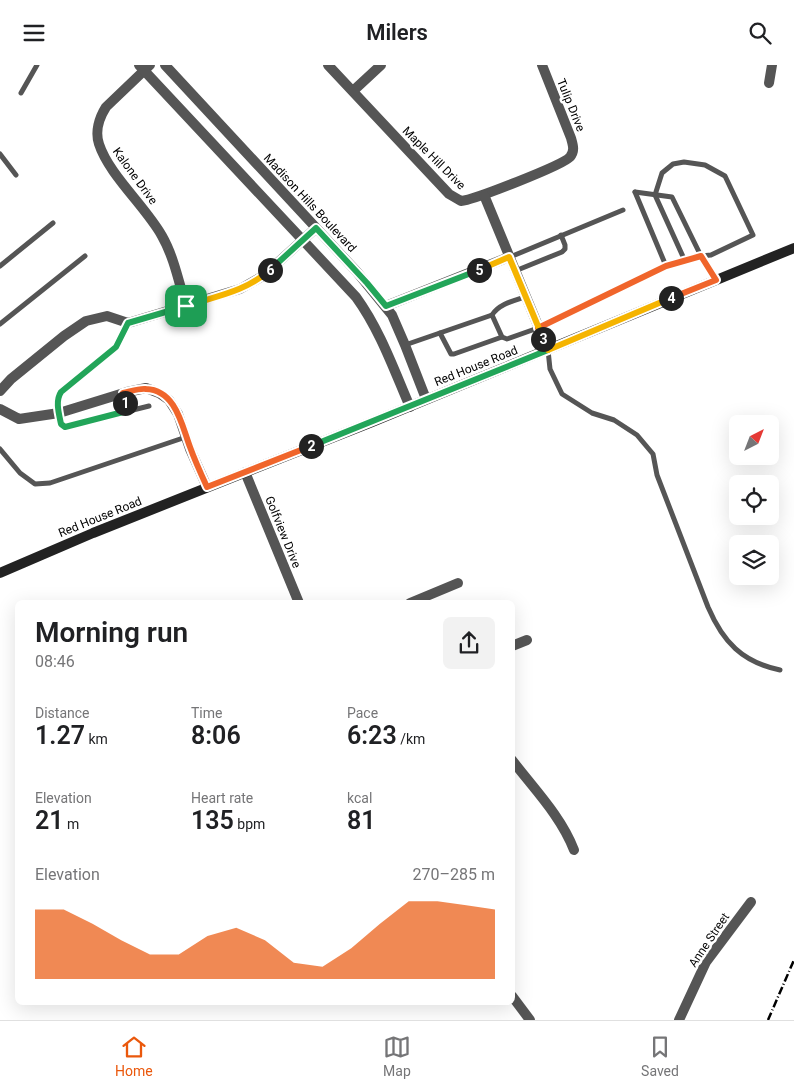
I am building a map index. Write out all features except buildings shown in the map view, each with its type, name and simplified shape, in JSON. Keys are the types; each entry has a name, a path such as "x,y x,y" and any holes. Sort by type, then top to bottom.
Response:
{"main road":[{"name":"Red House Road","path":"0,573 207,487 410,407 794,248"}],"street":[{"name":"Madison Hills Boulevard","path":"165,65 309,234 367,313 378,333 410,407"},
{"name":"Maple Hill Drive","path":"328,65 431,176 455,199 468,201 484,195 549,168 568,159 572,155"},
{"path":"353,91 381,65"},
{"name":"Tulip Drive","path":"542,65 571,138 573,145 572,155"},
{"path":"769,83 772,65"},
{"name":"Madison Hills Boulevard","path":"145,67 309,234 367,283 392,315 426,399"},
{"name":"Kalone Drive","path":"145,67 101,115 98,134 99,143 110,164 154,222 164,239 186,306"},
{"path":"484,195 548,350"},
{"path":"0,391 11,379 64,336 86,321 107,317 128,323 231,293 263,276 309,234"},
{"path":"386,306 509,257"},
{"path":"0,409 19,419 58,413 123,393 146,389 159,393 174,406 207,487"},
{"name":"Golfview Drive","path":"245,472 298,600"},
{"path":"417,600 458,583"},
{"path":"515,645 527,640"},
{"path":"515,764 557,818 574,849"},
{"name":"Anne Street","path":"678,1020 706,962 751,902"},
{"path":"515,1000 530,1020"}],"lane":[{"path":"21,93 37,65"},
{"path":"0,154 16,175"},
{"path":"440,333 451,354 454,355 502,337 507,339 538,328 666,266 711,255 753,235 725,176 705,165 684,161 672,164 662,173 655,195 685,261"},
{"path":"666,266 635,192 672,197 701,256 716,280"},
{"path":"509,257 623,211"},
{"path":"0,266 52,223"},
{"path":"515,271 562,252 565,249 565,245 561,235"},
{"path":"0,324 85,256"},
{"path":"405,345 492,315 495,310 504,305 525,297"},
{"path":"492,315 502,337"},
{"path":"128,323 116,347 61,392 58,397 58,413 61,424 65,427 150,406"},
{"path":"548,350 550,369 562,394 592,413 614,420 637,435 653,454 657,475 708,607 726,641 751,661 780,670"},
{"path":"123,393 127,411"},
{"path":"0,449 20,473 35,484 50,483 186,437"}],"railway":[{"path":"768,1020 794,960"}],"route":[{"path":"186,306 128,323 116,347 61,392 58,397 58,413 61,424 65,427 127,411 123,393 146,389 159,393 174,406 207,487 548,350 538,328 666,266 701,256 716,280 548,350 525,297 509,257 438,287 386,306 316,228 256,281 231,293 186,306"}]}
